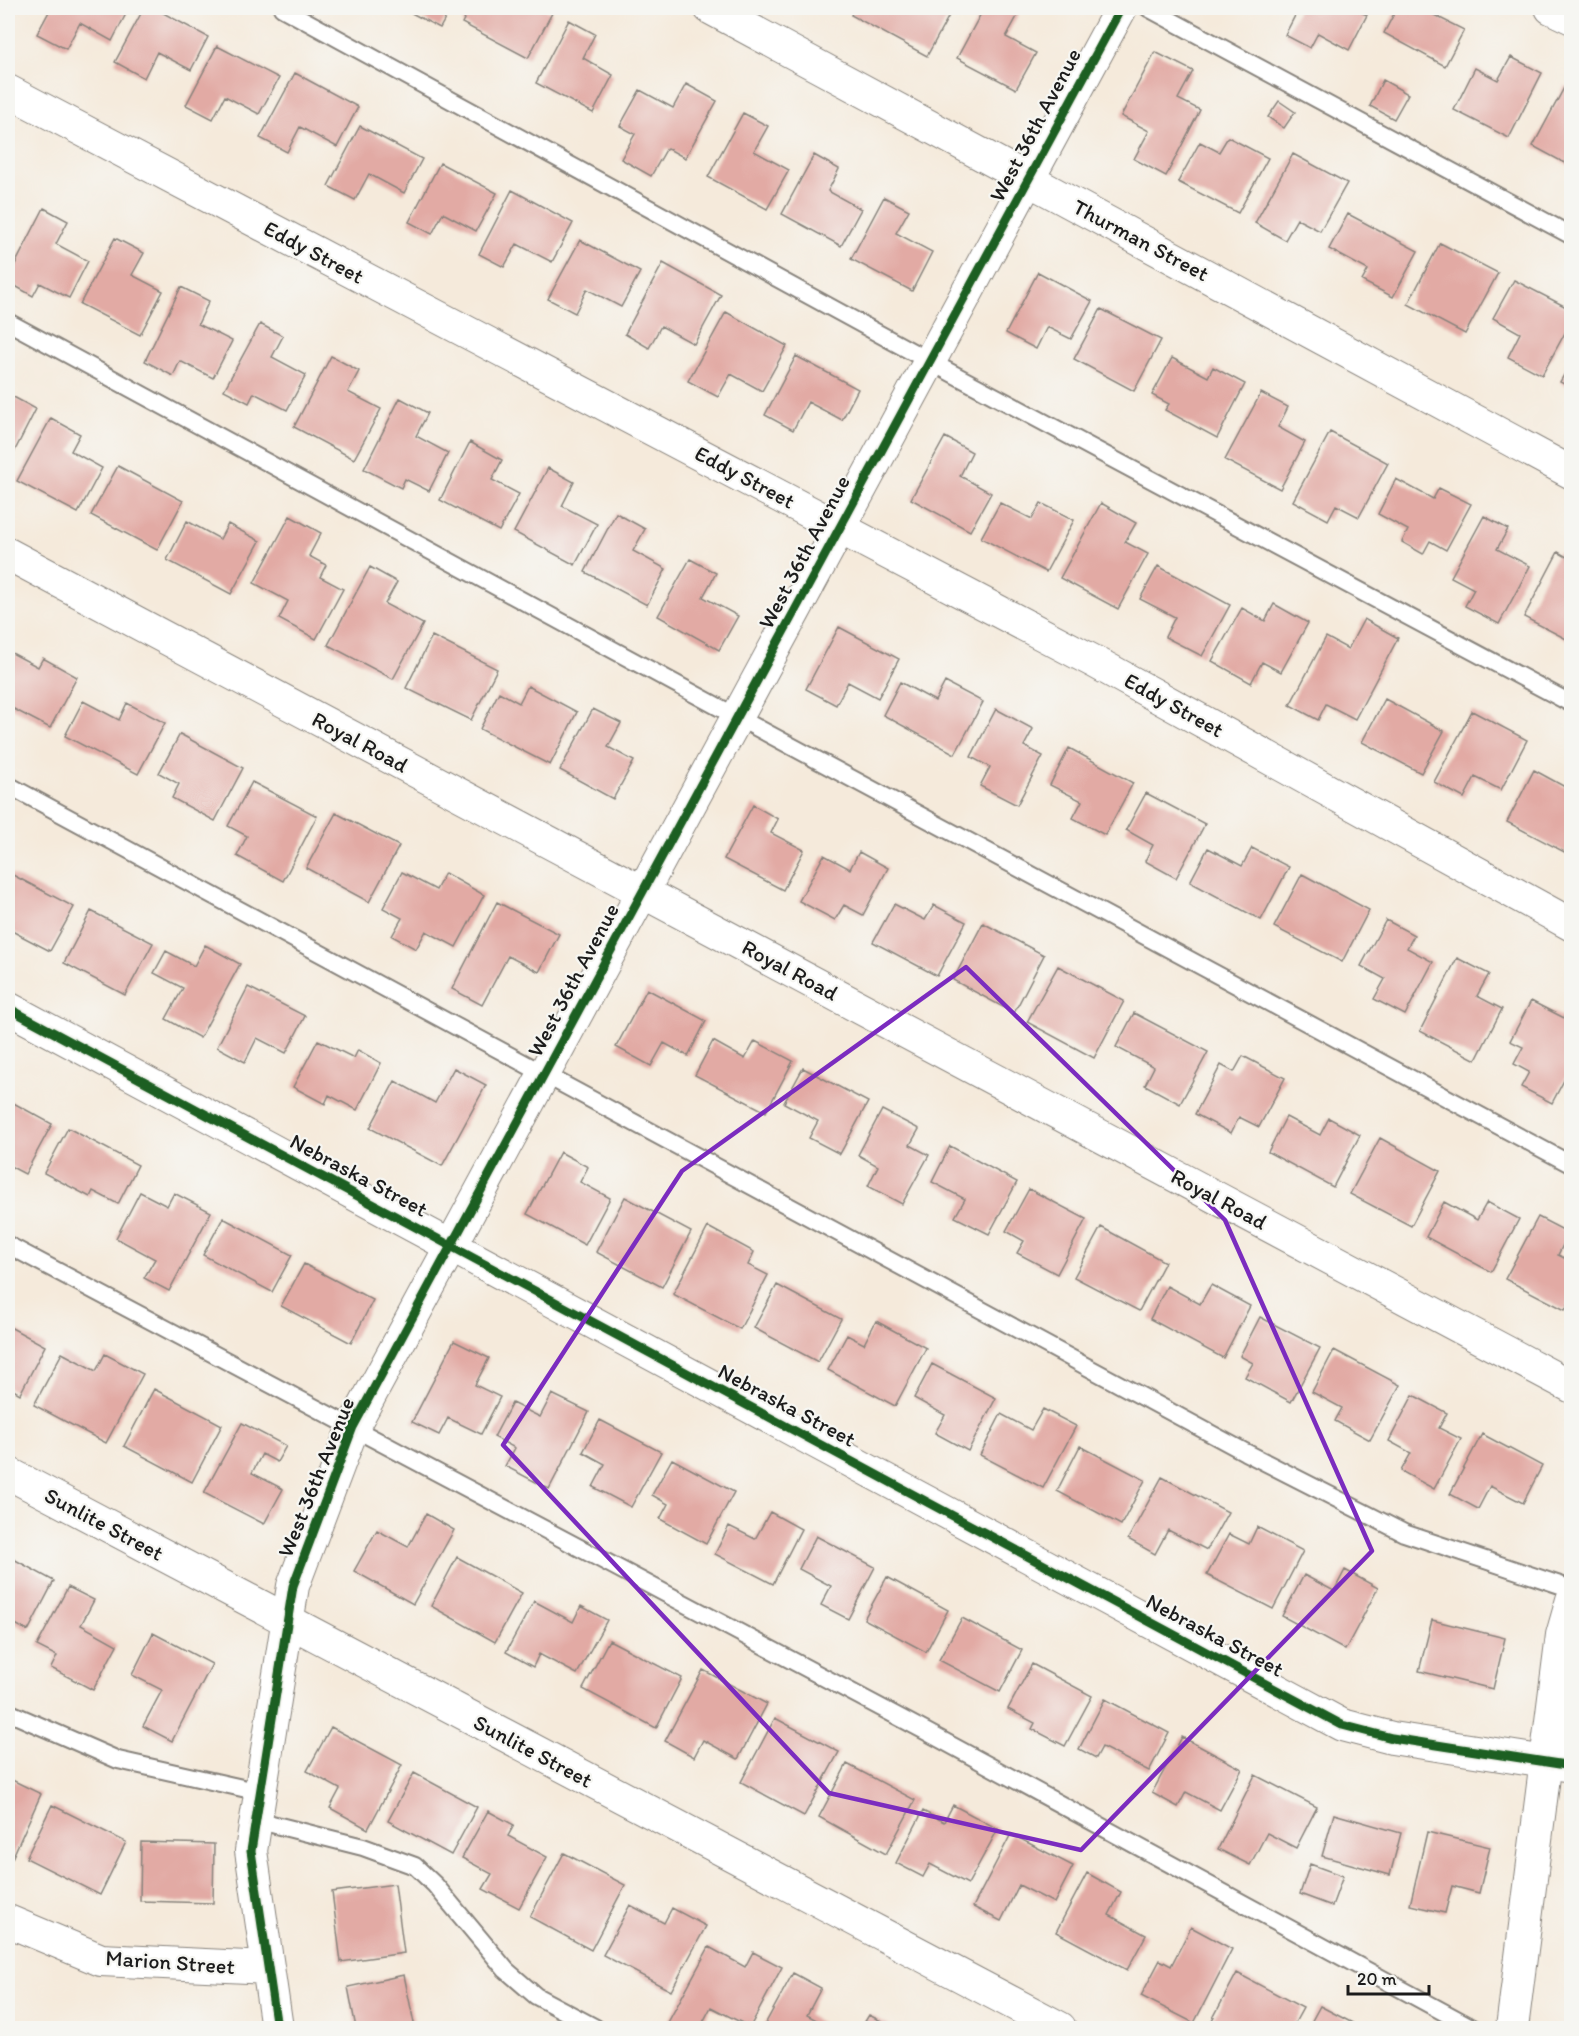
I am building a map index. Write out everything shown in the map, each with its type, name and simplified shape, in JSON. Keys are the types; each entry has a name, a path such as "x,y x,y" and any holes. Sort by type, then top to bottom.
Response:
{"street":[{"name":"Thurman Street","path":"710,8 1572,473"},
{"name":"West 36th Avenue","path":"277,2028 251,1851 293,1586 353,1427 1121,8"},
{"path":"1551,8 1572,18"},
{"name":"Eddy Street","path":"8,92 1095,662 1572,925"},
{"name":"Royal Road","path":"8,554 1572,1387"},
{"name":"Nebraska Street","path":"8,1008 1342,1725 1392,1738 1559,1763"},
{"name":"Sunlite Street","path":"8,1473 1060,2028"},
{"path":"1512,2028 1559,1763 1562,1635 1572,1600"},
{"name":"Marion Street","path":"8,1921 101,1960 268,1968"}],"lane":[{"path":"282,8 929,362 1572,704"},
{"path":"1148,8 1572,236"},
{"path":"8,322 737,717 1572,1165"},
{"path":"8,785 1245,1452 1404,1533 1572,1589"},
{"path":"8,1245 935,1737 1473,2028"},
{"path":"8,1712 118,1760 258,1806 415,1866 435,1885 506,1971 536,1996 596,2028"}],"highlighted area":[{"path":"966,967 1225,1220 1372,1551 1081,1850 829,1793 503,1445 682,1171"}],"building":[{"path":"51,8 129,8 112,41 80,23 66,49 37,34"},
{"path":"144,8 154,8 208,37 191,70 157,52 144,78 115,62"},
{"path":"402,8 451,8 440,28"},
{"path":"470,8 543,8 552,13 528,58 462,23"},
{"path":"855,8 947,8 952,10 927,56 851,15"},
{"path":"984,8 1008,8 1019,13 1006,37 1036,53 1016,89 957,58"},
{"path":"1299,8 1352,8 1367,15 1349,50 1318,33 1310,48 1285,35"},
{"path":"1397,8 1420,8 1464,30 1445,66 1384,33"},
{"path":"569,20 595,34 583,58 613,75 593,113 536,83"},
{"path":"217,46 279,78 259,114 225,96 213,119 186,105"},
{"path":"1155,52 1193,71 1178,99 1200,110 1166,176 1134,159 1149,131 1121,116"},
{"path":"1511,57 1542,73 1509,138 1454,110 1475,68 1498,80"},
{"path":"295,73 358,107 337,147 300,127 287,152 260,138"},
{"path":"1383,80 1408,94 1394,119 1370,106"},
{"path":"686,84 717,101 685,158 667,148 651,176 621,159 635,134 620,126 640,90 673,108"},
{"path":"1565,86 1572,89 1572,167 1533,146"},
{"path":"1279,101 1295,112 1284,128 1268,117"},
{"path":"743,113 768,126 754,151 789,170 767,209 708,177"},
{"path":"360,126 422,159 404,193 369,174 355,200 328,186"},
{"path":"1228,137 1268,158 1238,213 1178,182 1200,142 1219,152"},
{"path":"1293,154 1347,183 1320,231 1297,219 1285,240 1255,223"},
{"path":"814,155 839,169 828,191 861,209 841,246 782,214"},
{"path":"440,163 497,193 476,231 443,213 432,234 409,222"},
{"path":"512,190 573,223 552,262 517,244 504,267 479,254"},
{"path":"884,197 909,210 896,233 932,252 912,291 851,259"},
{"path":"44,208 68,221 56,244 88,261 69,298 40,283 33,296 8,282"},
{"path":"1348,214 1418,251 1393,297 1362,281 1368,270 1329,249"},
{"path":"115,238 144,253 132,275 163,291 140,335 80,304"},
{"path":"580,240 640,272 621,307 587,289 575,313 548,299"},
{"path":"1440,243 1498,273 1465,334 1408,304"},
{"path":"663,263 721,295 694,344 661,326 649,348 625,334"},
{"path":"1038,272 1092,301 1071,339 1047,327 1036,349 1006,333"},
{"path":"1514,280 1572,310 1572,320 1542,375 1508,357 1520,333 1493,318"},
{"path":"181,287 209,301 198,324 232,341 213,378 180,361 173,376 145,361"},
{"path":"1101,309 1161,340 1134,391 1074,359"},
{"path":"726,312 787,346 762,391 731,374 718,397 688,381"},
{"path":"260,324 283,336 272,357 306,375 287,410 254,393 249,403 224,390"},
{"path":"331,356 359,371 348,392 381,409 354,459 294,427"},
{"path":"796,356 858,389 842,420 808,402 793,430 765,415"},
{"path":"1172,358 1208,377 1213,367 1245,384 1217,438 1165,410 1169,404 1152,395"},
{"path":"1572,361 1572,388 1560,382"},
{"path":"1261,393 1288,407 1278,427 1305,442 1280,489 1225,460"},
{"path":"8,394 36,409 8,464"},
{"path":"400,398 428,413 416,436 448,453 429,491 405,479 401,488 364,469"},
{"path":"51,418 80,434 71,451 102,468 78,513 17,481"},
{"path":"1330,432 1388,463 1359,517 1336,505 1328,520 1293,501"},
{"path":"945,437 972,452 960,476 991,493 970,531 911,499"},
{"path":"470,442 502,460 492,480 519,494 499,531 440,500"},
{"path":"118,466 183,501 157,550 91,515"},
{"path":"548,468 574,482 562,506 597,524 575,565 514,532"},
{"path":"1396,479 1433,499 1439,488 1471,504 1446,550 1430,541 1423,554 1402,542 1408,530 1378,514"},
{"path":"1000,503 1032,519 1041,503 1074,520 1046,572 981,538"},
{"path":"1101,503 1136,523 1125,542 1148,554 1118,609 1060,578"},
{"path":"616,513 645,529 633,551 666,569 647,605 585,572"},
{"path":"290,516 321,533 309,556 326,565 320,577 343,589 316,639 279,619 288,601 254,583"},
{"path":"1484,516 1508,529 1497,549 1530,566 1499,624 1465,606 1474,589 1451,577"},
{"path":"187,521 220,539 228,524 260,541 231,594 167,560"},
{"path":"1558,552 1572,560 1572,642 1524,617"},
{"path":"690,559 716,573 703,597 738,616 719,650 658,616"},
{"path":"1158,566 1230,605 1202,656 1165,637 1175,617 1140,599"},
{"path":"370,567 397,582 385,604 423,624 393,679 328,645"},
{"path":"1274,604 1308,623 1281,672 1262,662 1251,683 1212,661 1242,608 1265,621"},
{"path":"1364,619 1398,638 1355,719 1326,704 1318,720 1290,705 1326,637 1348,649"},
{"path":"839,627 899,659 878,698 848,682 836,705 806,689"},
{"path":"432,636 497,669 471,720 406,688"},
{"path":"8,651 38,667 43,658 77,677 50,728 8,706"},
{"path":"900,682 935,701 945,682 983,702 955,754 883,715"},
{"path":"528,686 577,712 550,765 480,729 499,692 519,703"},
{"path":"1385,699 1444,731 1421,773 1362,742"},
{"path":"83,701 119,720 127,703 165,723 138,774 65,736"},
{"path":"593,709 621,723 608,747 634,761 613,799 560,770"},
{"path":"996,709 1033,729 1024,746 1043,756 1017,805 980,786 990,767 971,757"},
{"path":"1472,711 1527,740 1501,790 1475,777 1464,798 1434,782"},
{"path":"180,734 243,768 215,821 172,798 179,784 159,773"},
{"path":"1069,748 1133,783 1105,835 1073,818 1082,801 1050,785"},
{"path":"1534,770 1565,787 1572,776 1572,856 1507,822"},
{"path":"252,782 317,816 283,881 237,856 247,836 228,826"},
{"path":"1146,793 1205,824 1176,878 1145,861 1153,845 1126,830"},
{"path":"753,805 778,819 771,833 804,850 783,890 724,859"},
{"path":"336,813 399,846 369,902 306,868"},
{"path":"1208,848 1242,866 1252,848 1289,867 1261,920 1190,882"},
{"path":"859,852 888,868 863,915 844,905 835,920 799,901 824,855 850,869"},
{"path":"402,872 436,890 445,873 484,895 456,947 426,931 416,949 392,936 402,918 383,908"},
{"path":"9,873 74,907 50,951 8,929"},
{"path":"1302,874 1369,910 1342,962 1274,927"},
{"path":"497,902 559,934 539,972 508,956 482,1005 452,989"},
{"path":"894,904 925,920 934,905 966,922 937,976 873,942"},
{"path":"91,911 153,943 125,995 64,963"},
{"path":"1386,920 1414,935 1407,948 1433,962 1405,1015 1374,999 1385,979 1361,966"},
{"path":"983,923 1044,955 1014,1013 953,980"},
{"path":"205,945 240,964 200,1038 166,1019 183,988 154,973 166,951 194,966"},
{"path":"1457,958 1489,974 1477,996 1502,1009 1476,1060 1420,1031"},
{"path":"1058,966 1124,1001 1094,1058 1027,1022"},
{"path":"248,987 305,1016 286,1053 257,1038 245,1062 217,1047"},
{"path":"647,989 706,1021 688,1056 664,1043 651,1066 616,1047"},
{"path":"1531,1001 1572,1022 1572,1065 1552,1103 1521,1087 1529,1072 1514,1064 1523,1047 1510,1041"},
{"path":"1134,1013 1208,1052 1180,1104 1145,1085 1154,1067 1116,1047"},
{"path":"318,1040 354,1058 358,1050 381,1063 357,1110 329,1095 325,1104 293,1087"},
{"path":"713,1041 745,1059 755,1041 793,1061 766,1112 695,1075"},
{"path":"1243,1056 1285,1078 1259,1127 1239,1117 1231,1133 1195,1114 1221,1065 1234,1072"},
{"path":"454,1068 486,1085 442,1166 370,1128 395,1081 435,1103"},
{"path":"803,1068 868,1102 840,1154 809,1138 818,1121 784,1103"},
{"path":"8,1100 52,1124 25,1174 8,1165"},
{"path":"882,1110 919,1129 910,1145 929,1155 902,1204 868,1186 878,1166 858,1155"},
{"path":"1286,1117 1320,1135 1329,1118 1360,1135 1333,1187 1268,1152"},
{"path":"68,1128 138,1165 118,1204 93,1191 90,1197 44,1173"},
{"path":"1380,1138 1440,1171 1411,1226 1350,1194"},
{"path":"950,1146 1017,1182 989,1234 955,1217 965,1199 932,1182"},
{"path":"560,1152 588,1167 580,1182 610,1198 585,1245 527,1214"},
{"path":"1029,1189 1086,1219 1057,1274 1017,1253 1024,1241 1006,1231"},
{"path":"140,1192 167,1206 174,1193 211,1212 169,1291 144,1278 155,1259 116,1238"},
{"path":"625,1197 691,1232 662,1287 596,1252"},
{"path":"1444,1202 1477,1220 1487,1202 1519,1219 1491,1272 1426,1237"},
{"path":"1538,1217 1569,1233 1558,1255 1572,1262 1572,1298 1565,1310 1505,1279"},
{"path":"223,1218 292,1255 272,1292 203,1255"},
{"path":"708,1227 754,1252 748,1265 768,1275 740,1329 673,1294"},
{"path":"1101,1227 1165,1262 1139,1311 1074,1277"},
{"path":"304,1264 373,1300 351,1343 281,1306"},
{"path":"777,1285 841,1319 818,1362 754,1328"},
{"path":"1211,1285 1250,1306 1223,1358 1150,1319 1167,1286 1200,1304"},
{"path":"1260,1317 1320,1348 1291,1402 1245,1377 1253,1363 1240,1356"},
{"path":"876,1321 926,1348 895,1406 828,1370 847,1335 864,1344"},
{"path":"8,1326 45,1346 20,1394 8,1387"},
{"path":"454,1341 489,1358 475,1385 500,1397 481,1434 448,1418 439,1435 412,1422"},
{"path":"1334,1350 1400,1385 1370,1440 1335,1421 1342,1408 1312,1392"},
{"path":"62,1353 96,1371 105,1354 143,1374 106,1443 34,1405"},
{"path":"932,1364 996,1398 968,1451 935,1433 945,1415 914,1398"},
{"path":"154,1389 222,1425 192,1482 124,1446"},
{"path":"552,1394 589,1412 549,1489 505,1466 515,1448 494,1437 512,1403 540,1417"},
{"path":"1413,1395 1447,1413 1439,1428 1461,1439 1434,1489 1401,1471 1411,1453 1389,1441"},
{"path":"1043,1409 1076,1426 1043,1488 980,1455 1001,1414 1031,1430"},
{"path":"600,1420 661,1452 631,1507 593,1487 605,1464 583,1452"},
{"path":"242,1423 286,1446 277,1462 262,1454 252,1473 283,1489 264,1524 204,1493"},
{"path":"1482,1434 1542,1466 1523,1503 1490,1486 1478,1509 1450,1494"},
{"path":"1080,1446 1145,1480 1121,1525 1057,1491"},
{"path":"672,1459 734,1492 706,1544 660,1519 668,1504 652,1495"},
{"path":"1162,1477 1228,1512 1207,1550 1168,1530 1155,1554 1128,1539"},
{"path":"770,1512 801,1529 773,1584 715,1554 729,1526 755,1539"},
{"path":"426,1514 454,1530 413,1604 354,1571 377,1530 408,1547"},
{"path":"1257,1527 1303,1551 1273,1609 1207,1575 1229,1534 1249,1544"},
{"path":"816,1536 875,1567 848,1619 821,1605 831,1586 799,1569"},
{"path":"8,1556 54,1581 28,1631 8,1620"},
{"path":"457,1557 522,1593 495,1642 431,1606"},
{"path":"1345,1570 1378,1588 1345,1650 1282,1616 1304,1575 1334,1591"},
{"path":"887,1577 948,1610 926,1652 864,1619"},
{"path":"68,1587 94,1600 81,1625 117,1645 93,1690 51,1668 57,1656 37,1646"},
{"path":"534,1601 573,1622 581,1606 607,1620 577,1674 539,1654 533,1667 506,1652"},
{"path":"962,1618 1022,1650 1000,1692 939,1660"},
{"path":"1432,1620 1505,1638 1493,1689 1419,1671"},
{"path":"153,1633 212,1664 172,1741 143,1726 162,1690 132,1675"},
{"path":"609,1640 682,1678 656,1728 583,1689"},
{"path":"1032,1664 1092,1696 1065,1746 1032,1729 1035,1723 1008,1709"},
{"path":"703,1670 767,1704 738,1759 703,1740 694,1757 665,1741"},
{"path":"1105,1699 1169,1733 1149,1771 1102,1747 1096,1758 1079,1749"},
{"path":"775,1718 839,1752 804,1816 741,1782"},
{"path":"331,1727 402,1765 368,1829 330,1808 340,1789 307,1771"},
{"path":"1182,1737 1242,1769 1220,1810 1186,1792 1178,1807 1152,1793"},
{"path":"847,1764 915,1800 886,1854 819,1817"},
{"path":"414,1773 477,1807 451,1855 388,1821"},
{"path":"1255,1775 1317,1807 1296,1848 1267,1833 1250,1865 1218,1849"},
{"path":"8,1778 41,1794 10,1863 8,1862"},
{"path":"52,1805 126,1842 100,1895 26,1858"},
{"path":"953,1805 998,1829 968,1884 930,1864 923,1877 896,1863 923,1811 944,1822"},
{"path":"488,1811 514,1825 508,1836 547,1857 519,1908 483,1889 492,1874 462,1858"},
{"path":"1334,1814 1401,1833 1390,1875 1322,1856"},
{"path":"1427,1832 1490,1847 1479,1893 1452,1886 1445,1913 1410,1905"},
{"path":"1011,1834 1073,1866 1054,1903 1019,1885 1001,1921 973,1907"},
{"path":"141,1842 214,1844 213,1903 140,1901"},
{"path":"564,1853 625,1885 591,1950 530,1917"},
{"path":"1310,1864 1343,1876 1332,1906 1300,1894"},
{"path":"1087,1873 1121,1892 1109,1915 1146,1935 1127,1970 1056,1932"},
{"path":"395,1884 404,1953 341,1962 332,1892"},
{"path":"630,1905 664,1923 672,1908 706,1926 671,1991 603,1955"},
{"path":"1191,1927 1232,1949 1194,2023 1141,1996 1160,1960 1171,1966"},
{"path":"709,1947 745,1967 753,1952 782,1967 750,2027 711,2007 700,2028 665,2028"},
{"path":"793,1973 821,1988 807,2015 831,2028 763,2028"},
{"path":"1237,1973 1303,2008 1292,2028 1219,2028 1210,2024"},
{"path":"404,1975 415,2028 356,2028 348,1987"},
{"path":"1320,2006 1362,2028 1308,2028"},
{"path":"869,2015 895,2028 861,2028"}],"cycle path":[{"path":"277,2028 251,1851 293,1586 353,1427 1121,8"},
{"path":"8,1008 1342,1725 1392,1738 1572,1766"}]}
